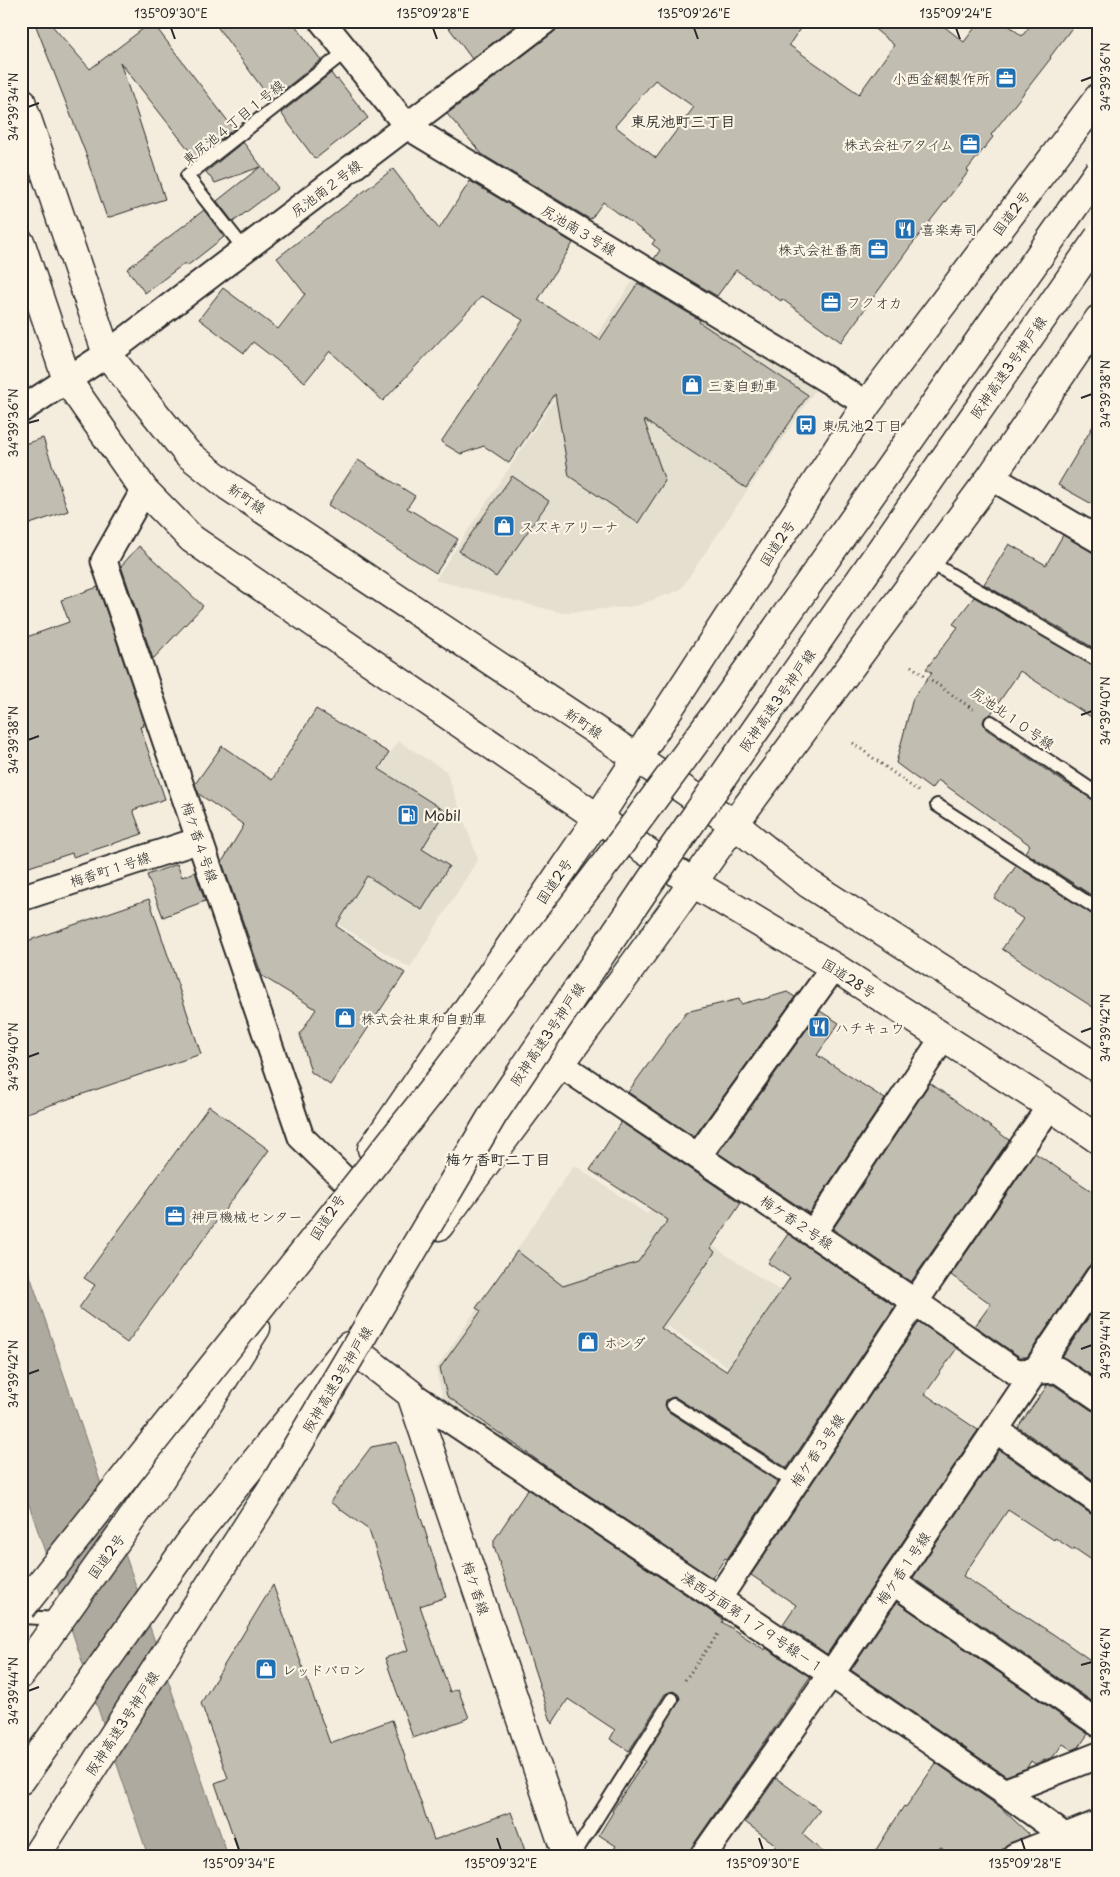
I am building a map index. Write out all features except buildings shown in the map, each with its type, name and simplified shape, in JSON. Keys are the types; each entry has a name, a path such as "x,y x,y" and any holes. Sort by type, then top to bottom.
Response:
{"main road":[{"name":"国道2号","path":"21,1674 138,1510 348,1183 598,818 867,404 1099,97"},
{"name":"新町線","path":"21,101 107,354 187,453 228,486 637,758"},
{"path":"21,1608 436,1084 615,851 733,691 1099,171"},
{"name":"阪神高速3号神戸線","path":"36,1856 279,1477 494,1113 651,880 1099,237"},
{"path":"21,244 67,380 144,490 192,539 598,818"},
{"path":"21,1780 191,1541 349,1346 560,1064 734,824 992,477 1095,331"},
{"path":"637,758 734,824 809,884 1099,1069"},
{"name":"国道28号","path":"598,818 693,883 834,967 1050,1106 1099,1140"},
{"path":"349,1346 411,1394"},
{"name":"梅ケ香線","path":"411,1394 567,1856"}],"street":[{"name":"尻池南３号線","path":"322,21 345,52 407,126 867,404"},
{"name":"尻池南２号線","path":"21,410 107,354 541,22"},
{"path":"992,477 1099,540"},
{"name":"梅ケ香４号線","path":"144,490 104,561 301,1137 348,1183"},
{"name":"梅香町１号線","path":"21,898 200,840"},
{"path":"698,1156 834,967"},
{"path":"813,1233 943,1038"},
{"name":"梅ケ香２号線","path":"560,1064 916,1302 1016,1372 1058,1370 1099,1398"},
{"name":"梅ケ香３号線","path":"727,1604 795,1483 1050,1106"},
{"name":"梅ケ香１号線","path":"703,1856 831,1674 1099,1276"},
{"name":"湊西方面第１７９号線－１","path":"411,1394 831,1674 1004,1792 1092,1856"},
{"path":"996,1430 1099,1502"},
{"path":"893,1582 1099,1724"},
{"path":"1004,1792 1099,1756"},
{"path":"1015,1856 1099,1823"}],"lane":[{"name":"東尻池４丁目１号線","path":"245,250 187,176 345,52"},
{"path":"928,561 1099,661"},
{"name":"尻池北１０号線","path":"991,722 1099,795"},
{"path":"937,805 1099,910"},
{"path":"673,1404 795,1483"},
{"path":"21,1617 60,1619"},
{"path":"573,1856 672,1699"}],"path":[{"name":"尻池北１０号線","path":"911,666 991,722"},
{"path":"853,743 937,805"},
{"path":"672,1699 727,1604"}],"shaded area":[{"path":"636,276 818,386 680,590 636,606 562,613 435,580"},
{"name":"Mobil","path":"398,741 446,771 478,859 410,968 300,901"},
{"path":"574,1165 647,1214 653,1206 869,1350 817,1426 667,1326 590,1442 564,1426 539,1464 443,1400 436,1369"},
{"path":"21,1249 228,1856 148,1856 21,1481"}],"place":[{"name":"小西金網製作所","path":"1006,78"},
{"name":"株式会社アタイム","path":"970,144"},
{"name":"喜楽寿司","path":"905,229"},
{"name":"株式会社番商","path":"878,249"},
{"name":"フクオカ","path":"831,302"},
{"name":"三菱自動車","path":"692,385"},
{"name":"東尻池2丁目","path":"806,425"},
{"name":"スズキアリーナ","path":"504,526"},
{"name":"Mobil","path":"408,815"},
{"name":"株式会社東和自動車","path":"345,1018"},
{"name":"ハチキュウ","path":"819,1027"},
{"name":"神戸機械センター","path":"175,1216"},
{"name":"ホンダ","path":"588,1342"},
{"name":"レッドバロン","path":"266,1669"}],"district":[{"name":"東尻池町三丁目","path":"683,120"},
{"name":"梅ケ香町二丁目","path":"498,1158"}]}
